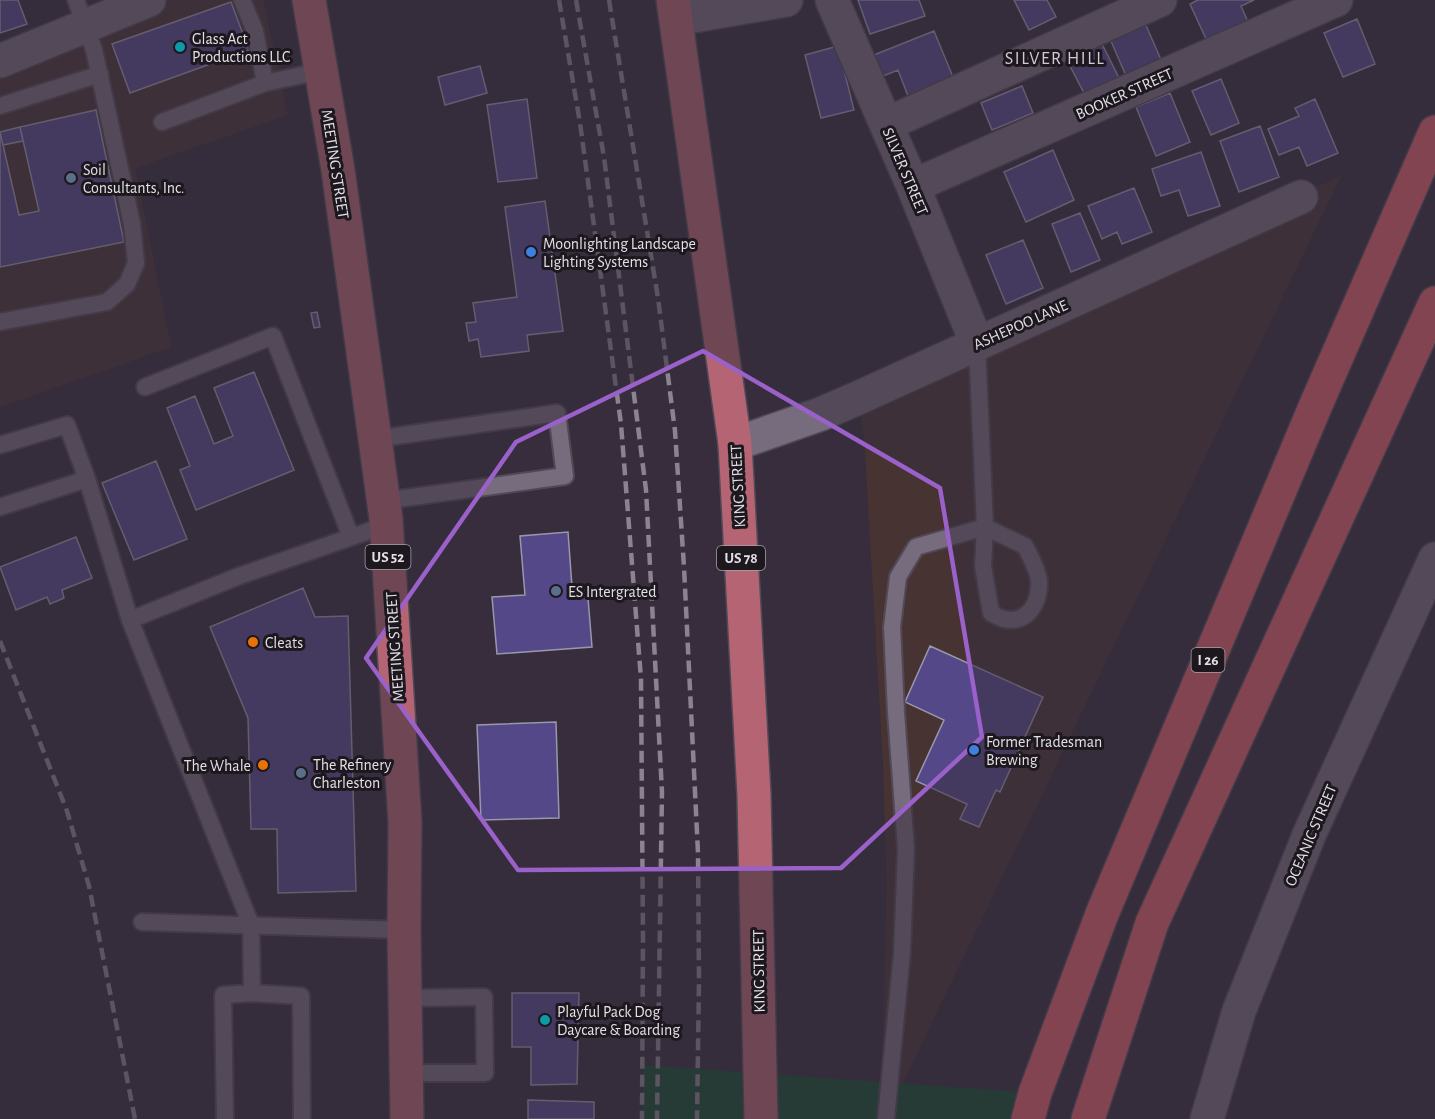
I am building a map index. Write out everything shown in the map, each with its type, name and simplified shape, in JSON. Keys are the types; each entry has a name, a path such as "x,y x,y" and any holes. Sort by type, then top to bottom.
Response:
{"highway":[{"name":"I 26","path":"1028,1119 1035,1093 1102,914 1315,407 1435,132"},
{"path":"1088,1119 1152,923 1435,303"}],"main road":[{"name":"MEETING STREET","path":"309,0 338,170 385,513 405,822 407,1119"},
{"name":"KING STREET","path":"674,9 735,444 754,795 761,1119"}],"street":[{"path":"0,61 80,13 149,0"},
{"path":"674,9 786,0"},
{"name":"SILVER STREET","path":"832,0 913,186 977,344"},
{"path":"886,124 1160,0"},
{"name":"BOOKER STREET","path":"913,186 1336,0"},
{"name":"ASHEPOO LANE","path":"735,444 821,414 1301,197"},
{"name":"OCEANIC STREET","path":"1207,1119 1239,1011 1304,846 1435,559"}],"lane":[{"path":"242,0 255,31 265,83"},
{"path":"0,322 107,302 127,284 136,263 132,224 100,75 94,50 80,13"},
{"path":"162,122 265,83 321,71"},
{"path":"0,106 100,75"},
{"path":"146,387 273,336 351,537"},
{"path":"886,1119 902,953 906,849 893,637 898,577 916,547 985,527 1025,546 1039,579 1037,600 1031,611 1020,618 1009,621 1000,619 991,613 983,566 985,527 977,344"},
{"path":"130,620 239,576 351,537 385,513 565,476 557,413 375,439"},
{"path":"0,445 68,425 130,620 251,925 252,993"},
{"path":"0,507 87,479"},
{"path":"142,922 404,930"},
{"path":"225,1119 223,995 252,993 301,996 302,1119"},
{"path":"405,998 484,997 485,1073 406,1073"}],"highlighted area":[{"path":"703,351 940,488 982,737 841,868 518,870 366,658 516,442"}],"shaded area":[{"path":"149,0 263,0 288,115 135,168 171,347 0,407 0,61"},
{"path":"1341,176 902,1084 882,1083 887,880 883,764 864,435 858,398"}],"green space":[{"path":"643,1065 1035,1093 1028,1119 642,1119"}],"building":[{"path":"0,0 18,0 27,24 0,33"},
{"path":"858,0 919,0 925,16 870,34"},
{"path":"1014,0 1047,0 1056,17 1029,30"},
{"path":"1198,0 1254,0 1241,6 1248,22 1207,41 1190,4"},
{"name":"Glass Act Productions LLC","path":"231,2 249,50 130,93 112,44"},
{"path":"1357,19 1375,64 1343,77 1324,33"},
{"path":"1145,23 1162,62 1127,78 1110,39"},
{"path":"934,31 953,77 908,96 898,70 883,76 874,55"},
{"path":"1102,44 1120,80 1086,97 1068,62"},
{"path":"838,46 854,110 821,118 805,55"},
{"path":"480,66 487,93 445,105 438,77"},
{"path":"1221,79 1239,123 1211,135 1192,91"},
{"path":"1022,86 1033,113 992,130 981,103"},
{"path":"1170,93 1190,142 1156,156 1136,107"},
{"path":"527,99 537,178 498,182 487,105"},
{"path":"1315,99 1338,153 1307,166 1299,147 1279,155 1268,129 1299,116 1295,108"},
{"name":"Soil Consultants, Inc.","path":"96,110 124,242 0,267 0,132 19,215 39,211 20,127"},
{"path":"1260,126 1279,177 1239,192 1220,141"},
{"path":"20,127 23,141 3,145 0,132"},
{"path":"1053,150 1074,200 1026,222 1004,172"},
{"path":"1201,152 1220,206 1188,216 1179,190 1161,196 1152,169"},
{"path":"1134,188 1152,232 1122,244 1117,232 1102,239 1088,206"},
{"name":"Moonlighting Landscape Lighting Systems","path":"545,201 563,331 527,335 529,351 481,357 478,339 469,341 466,323 476,322 473,303 517,297 505,207"},
{"path":"1080,213 1100,260 1071,272 1052,224"},
{"path":"1023,240 1043,288 1006,304 986,255"},
{"path":"317,312 320,327 314,328 311,313"},
{"path":"254,372 294,470 196,510 180,470 190,466 167,408 195,396 214,444 233,436 214,388"},
{"path":"156,461 187,539 134,560 102,483"},
{"name":"ES Intergrated","path":"568,532 572,587 587,586 592,647 497,654 492,597 525,595 520,536"},
{"path":"76,537 92,578 62,590 64,598 50,604 47,597 16,610 0,567"},
{"name":"The Refinery Charleston","path":"303,588 315,617 348,616 356,891 278,893 277,829 251,829 248,718 210,627"},
{"name":"Former Tradesman Brewing","path":"930,646 1043,697 1000,792 996,790 979,827 960,819 967,804 916,781 944,720 905,702"},
{"path":"556,722 559,818 481,820 477,725"},
{"name":"Playful Pack Dog Daycare & Boarding","path":"512,993 579,993 577,1084 531,1085 531,1047 512,1047"},
{"path":"528,1100 594,1102 594,1119 528,1119"}],"railway":[{"path":"559,0 580,123 621,424 641,679 642,1119"},
{"path":"576,0 604,157 646,490 662,792 657,1119"},
{"path":"609,0 658,298 675,431 698,853 697,1119"},
{"path":"0,641 67,811 89,886 135,1119"}],"place":[{"name":"Glass Act Productions LLC","path":"180,47"},
{"name":"Soil Consultants, Inc.","path":"71,178"},
{"name":"Moonlighting Landscape Lighting Systems","path":"531,252"},
{"name":"ES Intergrated","path":"556,591"},
{"name":"Cleats","path":"253,642"},
{"name":"Former Tradesman Brewing","path":"974,750"},
{"name":"The Whale","path":"263,765"},
{"name":"The Refinery Charleston","path":"301,773"},
{"name":"Playful Pack Dog Daycare & Boarding","path":"545,1020"}],"district":[{"name":"SILVER HILL","path":"1055,58"}]}
